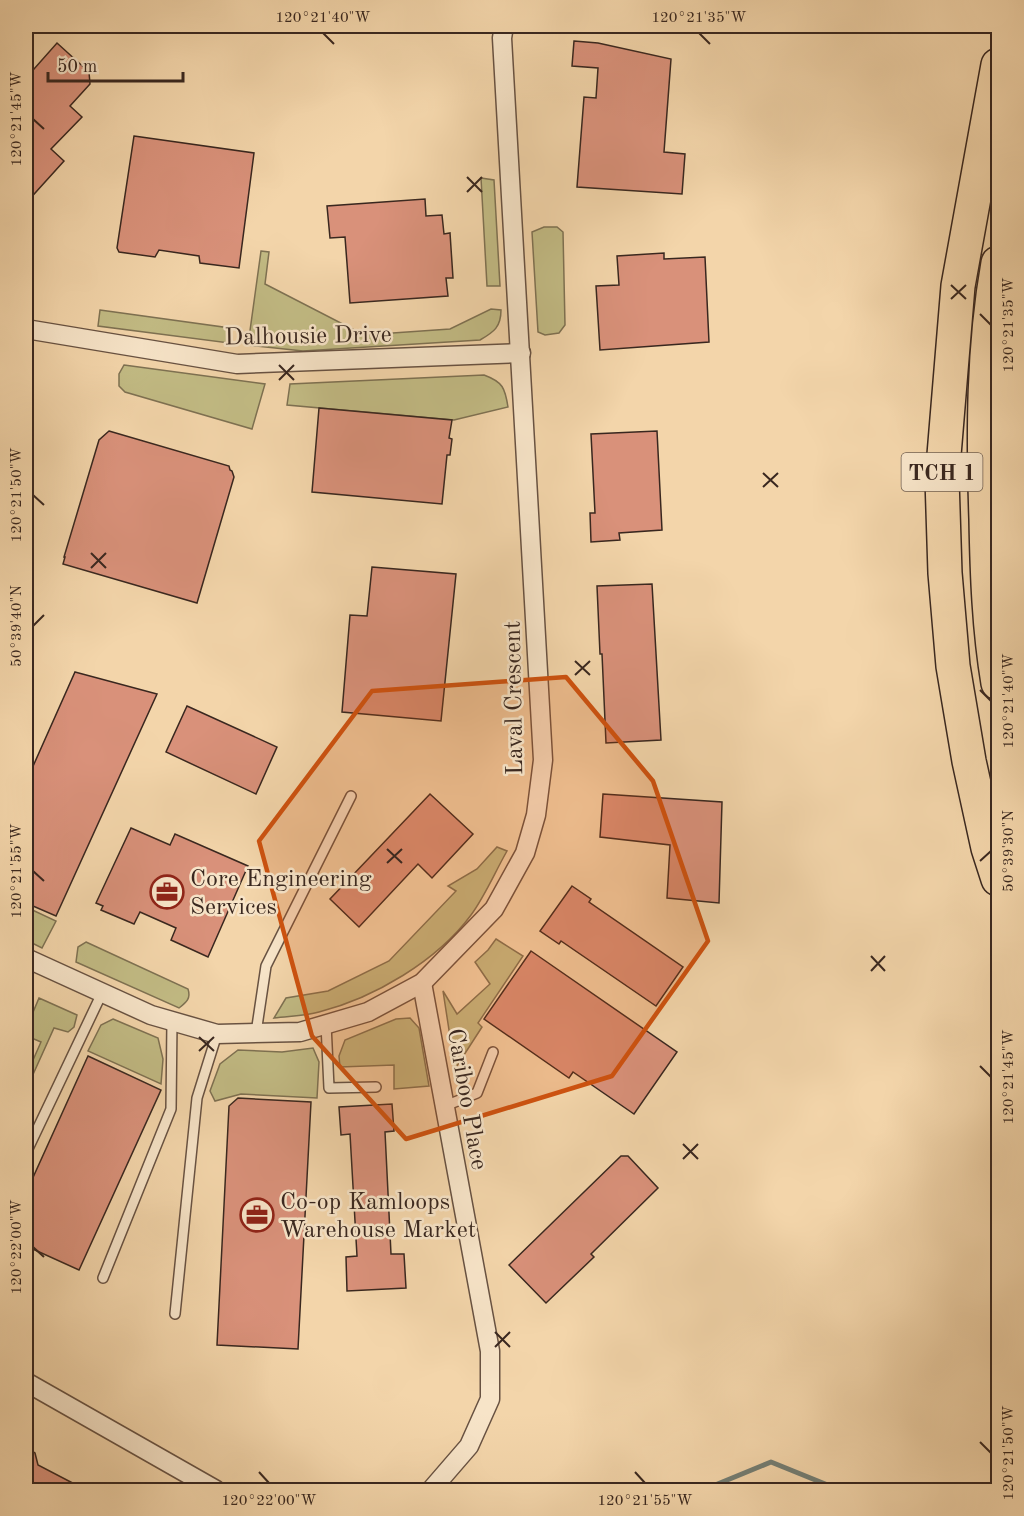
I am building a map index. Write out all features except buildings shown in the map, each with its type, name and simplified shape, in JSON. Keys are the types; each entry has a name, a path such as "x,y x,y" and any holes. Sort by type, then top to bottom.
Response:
{"highway":[{"name":"TCH 1","path":"999,64 958,286 942,479 945,573 953,666 969,761 988,848 999,879"},
{"name":"TCH 1","path":"999,263 993,293 984,389 988,583 994,661 999,683"},
{"path":"985,484 999,408"}],"street":[{"name":"Laval Crescent","path":"26,958 151,1015 217,1034 300,1032 368,1012 422,982 494,909 525,853 536,815 543,760 502,38 504,26"},
{"name":"Dalhousie Drive","path":"26,329 237,364 521,352"},
{"name":"Cariboo Place","path":"422,982 490,1351 490,1399 469,1446 431,1491"},
{"path":"26,1382 216,1491"}],"lane":[{"path":"256,1033 266,966 351,796"},
{"path":"26,1153 102,993"},
{"path":"103,1278 171,1109 172,1021"},
{"path":"326,1024 329,1088 376,1087"},
{"path":"175,1314 197,1098 217,1034"},
{"path":"445,1106 477,1093 493,1052"}],"highlighted area":[{"path":"566,677 653,781 708,941 612,1076 406,1139 312,1036 259,841 372,691"}],"shaded area":[{"path":"481,178 494,180 500,286 487,286"},
{"path":"544,227 557,227 563,232 565,325 559,333 545,335 538,332 532,232"},
{"path":"261,251 269,252 265,284 364,335 450,329 491,309 501,310 500,321 493,331 480,340 303,351 248,345"},
{"path":"100,310 230,328 229,343 98,326"},
{"path":"124,365 265,384 252,429 125,392 119,386 119,374"},
{"path":"484,375 502,386 508,407 454,420 287,405 290,384"},
{"path":"497,847 507,851 485,892 471,915 441,948 403,976 340,1006 303,1015 274,1018 286,998 328,991 389,961 456,891 448,886 477,869"},
{"path":"26,907 56,921 42,948 26,940"},
{"path":"496,939 523,956 478,1023 482,1027 455,1069 443,991 457,1014 490,984 475,962"},
{"path":"86,942 188,989 188,1000 179,1008 76,962 78,947"},
{"path":"39,998 77,1015 74,1027 68,1032 54,1028 26,1090 26,1076 41,1042 29,1037 26,1029"},
{"path":"410,1018 419,1028 429,1086 394,1089 394,1065 340,1067 339,1056 345,1040 396,1019"},
{"path":"113,1019 158,1038 163,1059 161,1084 88,1051 101,1025"},
{"path":"313,1048 319,1062 317,1098 241,1094 215,1101 210,1091 220,1064 238,1050 282,1052"}],"waterway":[{"path":"703,1490 771,1462 840,1490"}],"place":[{"name":"Core Engineering Services","path":"167,892"},
{"name":"Co-op Kamloops Warehouse Market","path":"257,1215"}]}
